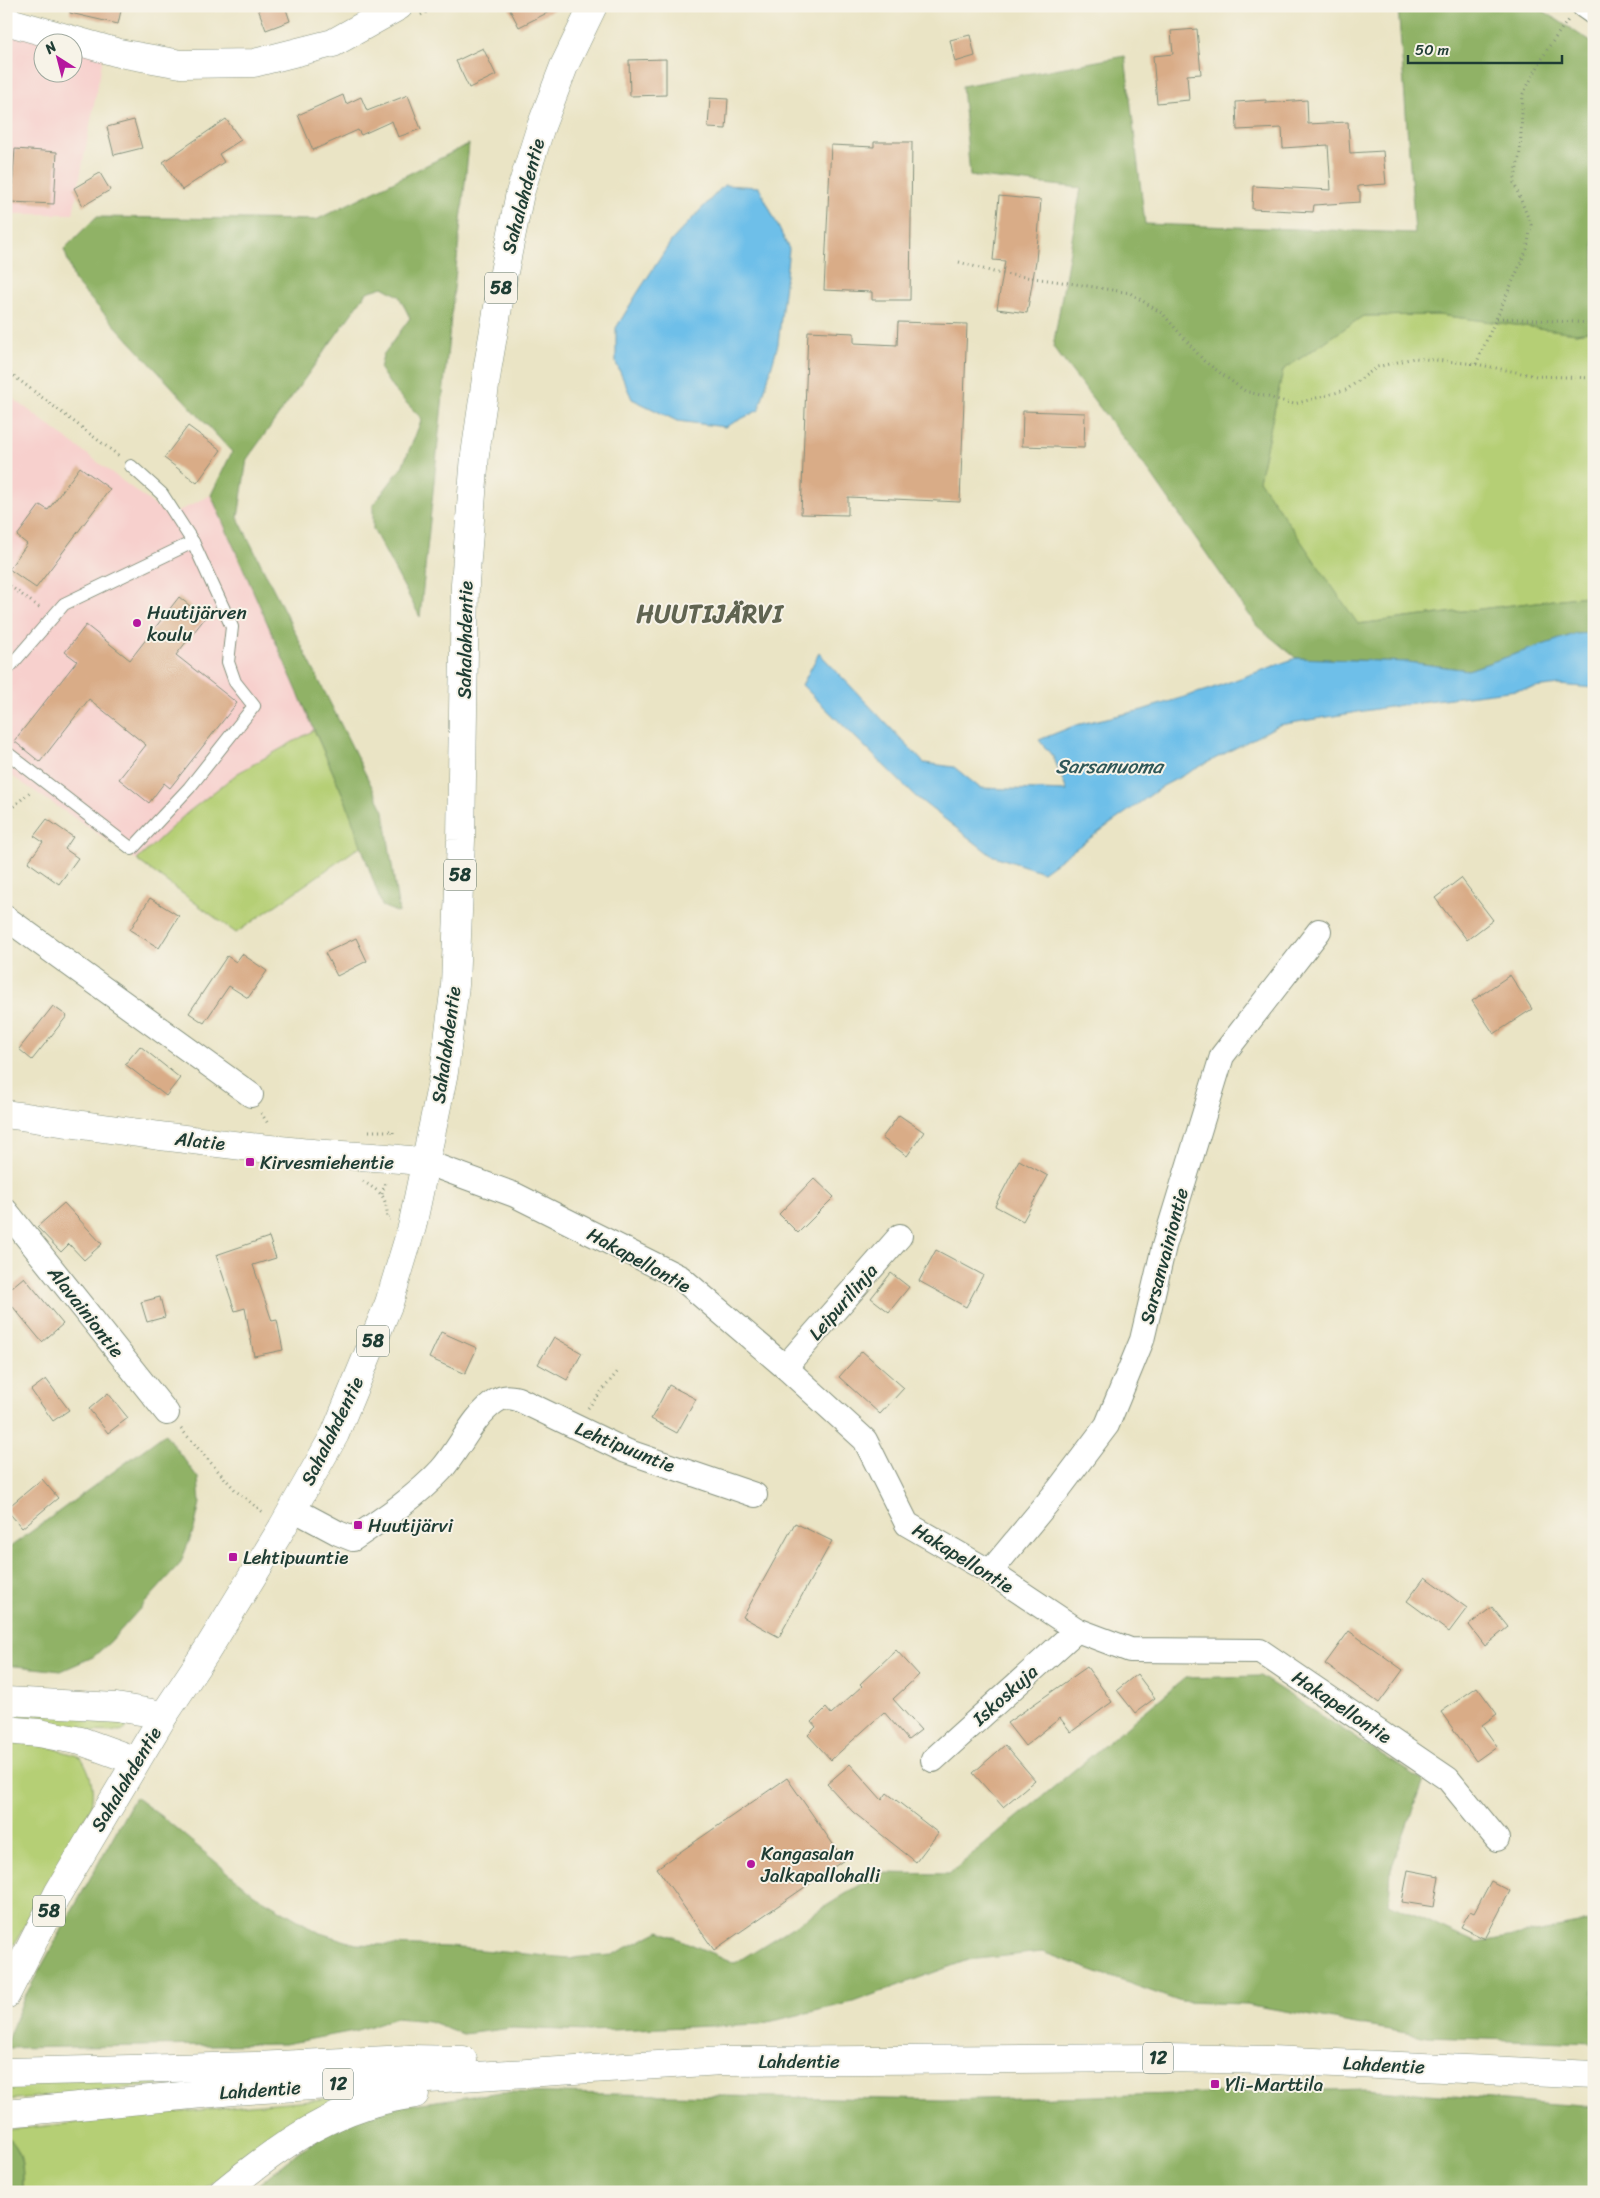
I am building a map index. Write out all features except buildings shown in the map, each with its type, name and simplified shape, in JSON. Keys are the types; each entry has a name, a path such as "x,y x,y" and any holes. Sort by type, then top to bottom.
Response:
{"main road":[{"path":"6,21 119,53 181,64 254,62 333,42 399,6"},
{"name":"Sahalahdentie","path":"6,1996 58,1893 136,1761 206,1652 287,1519 334,1434 389,1303 412,1227 444,1072 456,985 461,840 465,584 475,455 488,365 520,193 540,129 564,66 593,6"},
{"name":"Alatie","path":"6,1114 168,1137 301,1152 425,1162"},
{"path":"6,1701 116,1707 164,1716"},
{"path":"6,1730 39,1732 81,1741 136,1761"},
{"name":"Lahdentie","path":"6,2113 233,2091 722,2061 1164,2058 1281,2061 1594,2075"},
{"path":"6,2072 255,2066 410,2059 722,2061"},
{"path":"223,2192 255,2166 305,2131 358,2106 410,2095 558,2080 671,2063"}],"street":[{"path":"6,918 251,1095"},
{"name":"Sarsanvainiontie","path":"990,1572 1058,1490 1107,1425 1142,1340 1164,1246 1222,1056 1319,931"},
{"name":"Hakapellontie","path":"425,1162 515,1195 681,1278 785,1367 865,1440 908,1524 990,1572 1077,1630 1130,1650 1260,1652 1448,1779 1497,1839"},
{"name":"Alavainiontie","path":"6,1211 167,1413"},
{"name":"Leipurilinja","path":"785,1367 900,1236"},
{"name":"Lehtipuuntie","path":"287,1519 353,1539 403,1505 442,1470 482,1414 497,1400 506,1396 518,1399 626,1451 755,1495"},
{"name":"Iskoskuja","path":"933,1760 1077,1630"}],"lane":[{"path":"6,752 132,849 189,788 254,706 235,682 228,662 232,627 193,542 162,494 131,466"},
{"path":"6,671 64,604 193,542"}],"path":[{"path":"1476,364 1527,249 1531,225 1514,182 1520,152 1523,94 1548,48 1583,11"},
{"path":"959,262 997,273 1130,293 1163,314 1204,361 1245,391 1294,404 1346,390 1378,367 1414,358 1476,364 1536,376 1594,378"},
{"path":"1497,318 1594,323"},
{"path":"6,370 131,466"},
{"path":"6,583 52,617"},
{"path":"6,813 42,780"},
{"path":"573,1426 619,1370"},
{"path":"167,1413 236,1491 287,1519"}],"shaded area":[{"path":"6,9 76,32 32,32 32,82 82,82 82,34 106,42 73,214 6,214"},
{"name":"Huutijärven koulu","path":"6,393 169,516 211,495 346,802 362,845 236,933 137,860 6,772"}],"green space":[{"path":"1398,6 1536,6 1594,44 1594,330 1576,333 1439,315 1363,316 1283,370 1259,480 1358,624 1594,595 1594,633 1575,634 1468,670 1408,662 1296,658 1257,626 1151,474 1053,347 1081,188 970,176 962,86 1125,56 1145,224 1415,233"},
{"path":"469,144 420,617 373,529 373,505 402,467 422,419 393,389 380,369 383,355 410,318 399,296 383,287 367,292 247,459 238,518 384,811 399,913 382,906 346,802 211,495 232,452 75,282 64,249 96,217 316,220"},
{"path":"1439,315 1576,333 1594,330 1594,595 1357,624 1259,480 1283,370 1363,316"},
{"path":"314,730 346,802 362,845 236,933 137,860 187,813 238,773"},
{"path":"165,1434 198,1478 200,1503 194,1529 180,1564 110,1642 93,1657 61,1671 6,1665 6,1550"},
{"path":"1260,1676 1423,1781 1391,1869 1389,1903 1477,1943 1594,1921 1594,2043 1428,2037 1246,2004 1181,2002 1042,1952 968,1960 853,2002 760,2024 587,2031 513,2028 463,2034 429,2021 396,2018 354,2031 285,2044 6,2048 6,2043 24,1998 135,1797 166,1820 254,1894 320,1933 356,1944 449,1947 569,1958 612,1955 660,1931 735,1963 879,1873 949,1874 1185,1678"},
{"path":"6,1711 115,1717 130,1723 125,1730 82,1731 6,1721"},
{"path":"6,1741 43,1745 81,1757 90,1776 92,1796 90,1810 6,1959"},
{"path":"171,2078 170,2084 6,2100 6,2081"},
{"path":"1364,2089 1594,2107 1594,2192 249,2192 299,2151 348,2121 400,2106 502,2092 943,2100"},
{"path":"349,2097 283,2132 200,2192 23,2192 23,2170 20,2154 6,2137 6,2130 250,2105"},
{"path":"6,2137 12,2141 19,2154 23,2192 6,2192"}],"water":[{"path":"724,185 759,187 789,249 778,344 759,410 725,427 677,421 632,399 616,363 616,328 672,240"},
{"name":"Sarsanuoma","path":"1594,633 1594,688 1559,685 1419,702 1279,725 1163,786 1043,872 991,855 915,796 802,685 819,653 924,763 954,767 980,788 1067,791 1054,758 1039,740 1076,725 1142,710 1210,689 1296,658 1408,662 1468,670 1575,634"}],"place":[{"name":"Huutijärven koulu","path":"137,623"},
{"name":"Kirvesmiehentie","path":"250,1162"},
{"name":"Huutijärvi","path":"358,1525"},
{"name":"Lehtipuuntie","path":"233,1557"},
{"name":"Kangasalan Jalkapallohalli","path":"751,1864"},
{"name":"Yli-Marttila","path":"1215,2084"}],"district":[{"name":"HUUTIJÄRVI","path":"710,614"}]}
